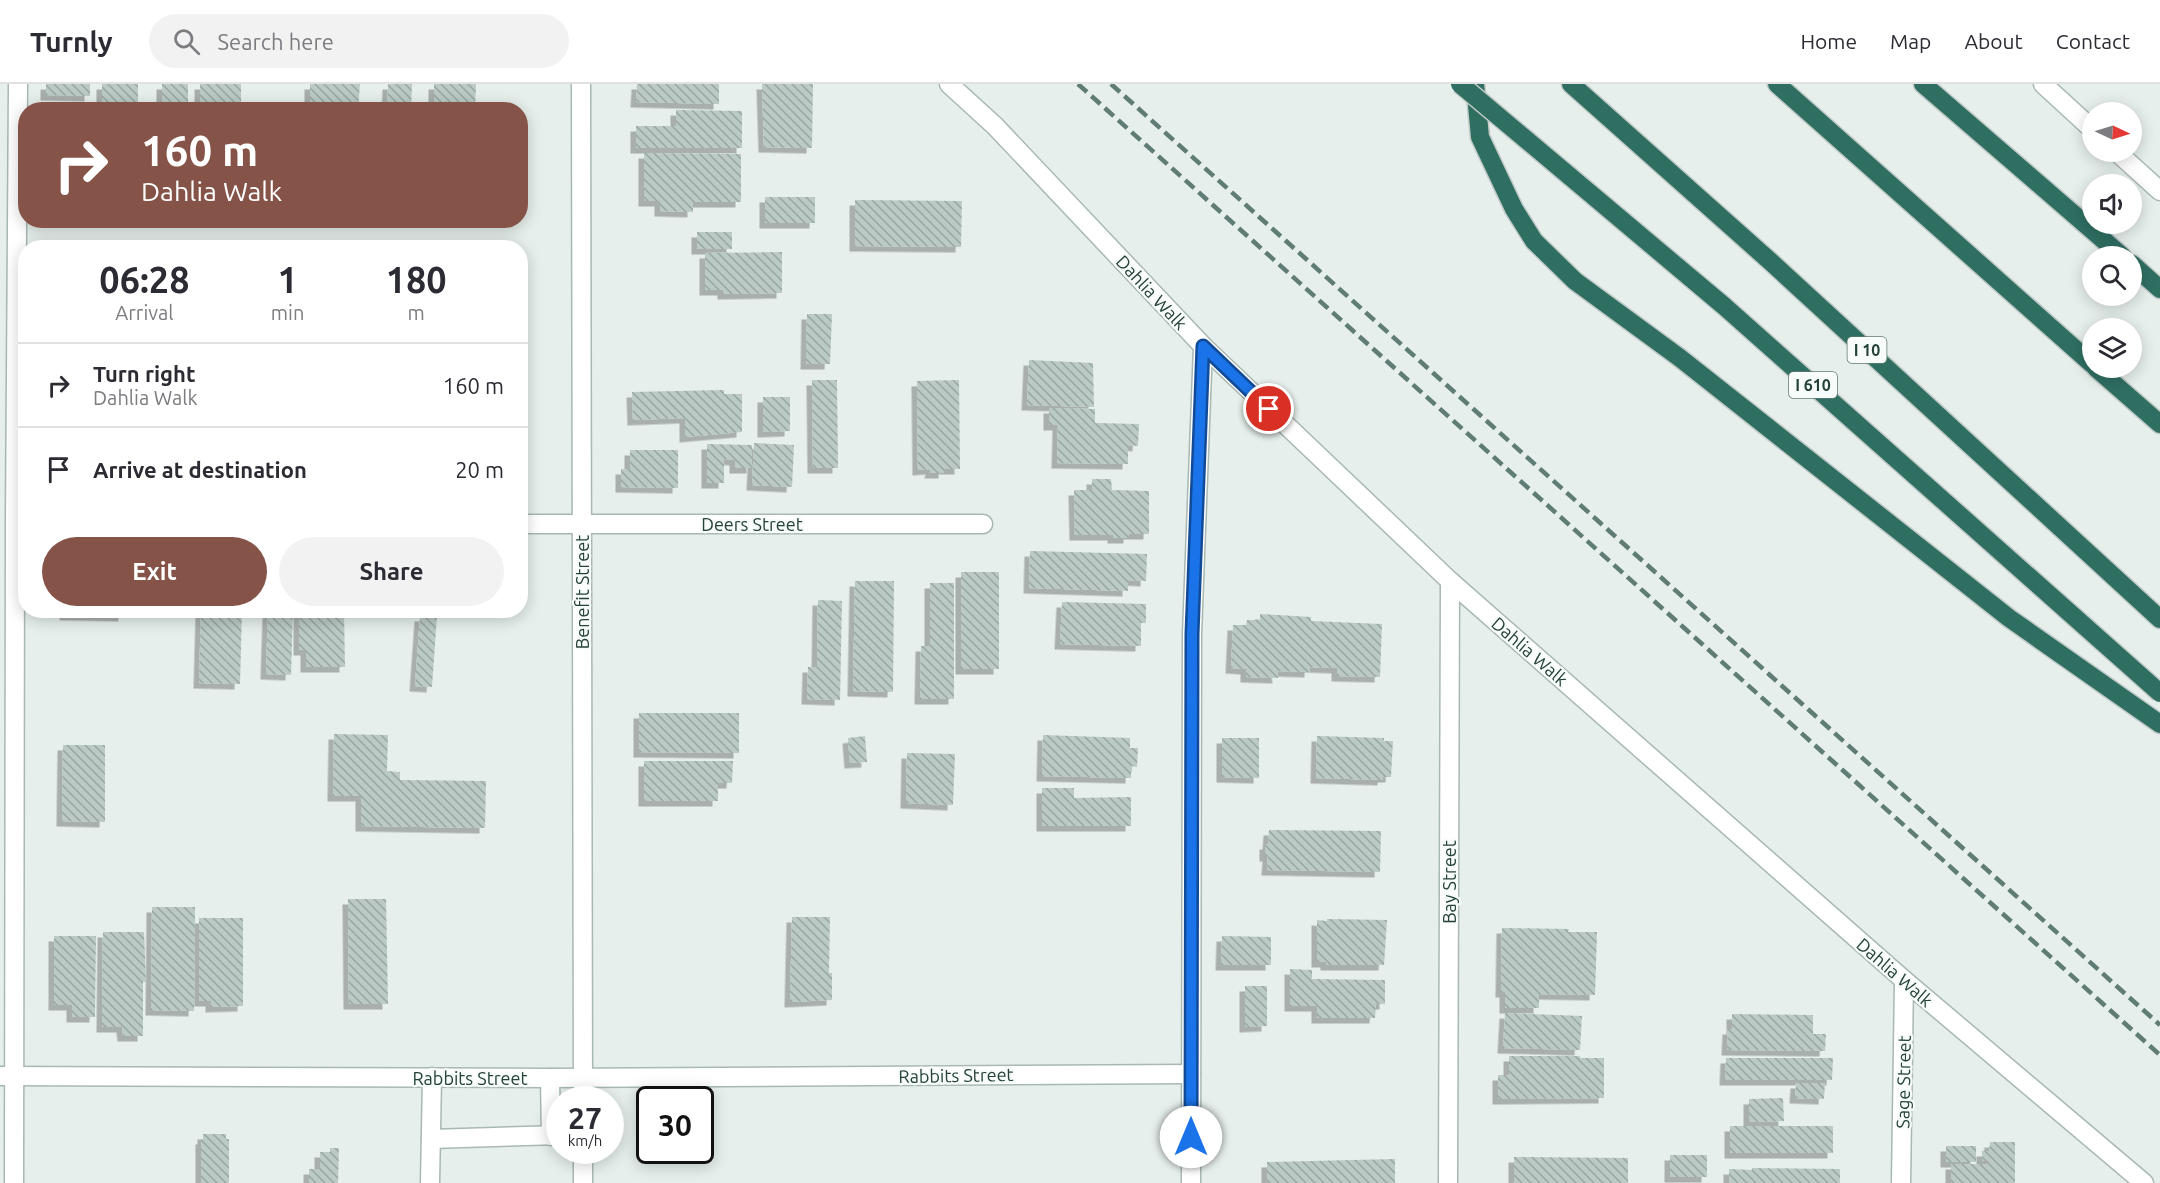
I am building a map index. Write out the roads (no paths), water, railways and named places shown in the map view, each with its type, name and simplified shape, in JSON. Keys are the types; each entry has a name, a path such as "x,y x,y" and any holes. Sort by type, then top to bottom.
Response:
{"highway":[{"name":"I 610","path":"1460,84 1724,306 2160,693"},
{"path":"1475,84 1480,137 1514,209 1534,241 1575,281 1736,402 2009,618 2160,724"},
{"name":"I 10","path":"1571,84 1771,262 2160,619"},
{"path":"1777,84 2082,355"},
{"path":"1923,84 2110,246"},
{"path":"2142,273 2160,289"},
{"path":"2107,378 2160,424"}],"street":[{"path":"14,1183 7,1076 18,84"},
{"name":"Benefit Street","path":"581,84 583,1086"},
{"name":"Dahlia Walk","path":"949,84 995,126 1203,346 1450,581 1904,980 2145,1183"},
{"path":"2043,84 2082,120"},
{"path":"2128,162 2160,191"},
{"path":"1191,1183 1192,634 1203,346"},
{"name":"Deers Street","path":"528,524 982,524"},
{"name":"Bay Street","path":"1448,1183 1450,581"},
{"name":"Sage Street","path":"1902,1183 1904,980"},
{"name":"Rabbits Street","path":"7,1076 583,1078 1191,1074"},
{"path":"430,1183 432,1077"},
{"path":"550,1078 551,1086"},
{"path":"431,1139 546,1135"},
{"path":"583,1164 584,1183"}],"railway":[{"path":"1078,84 2160,1055"},
{"path":"1111,84 2160,1025"}]}
